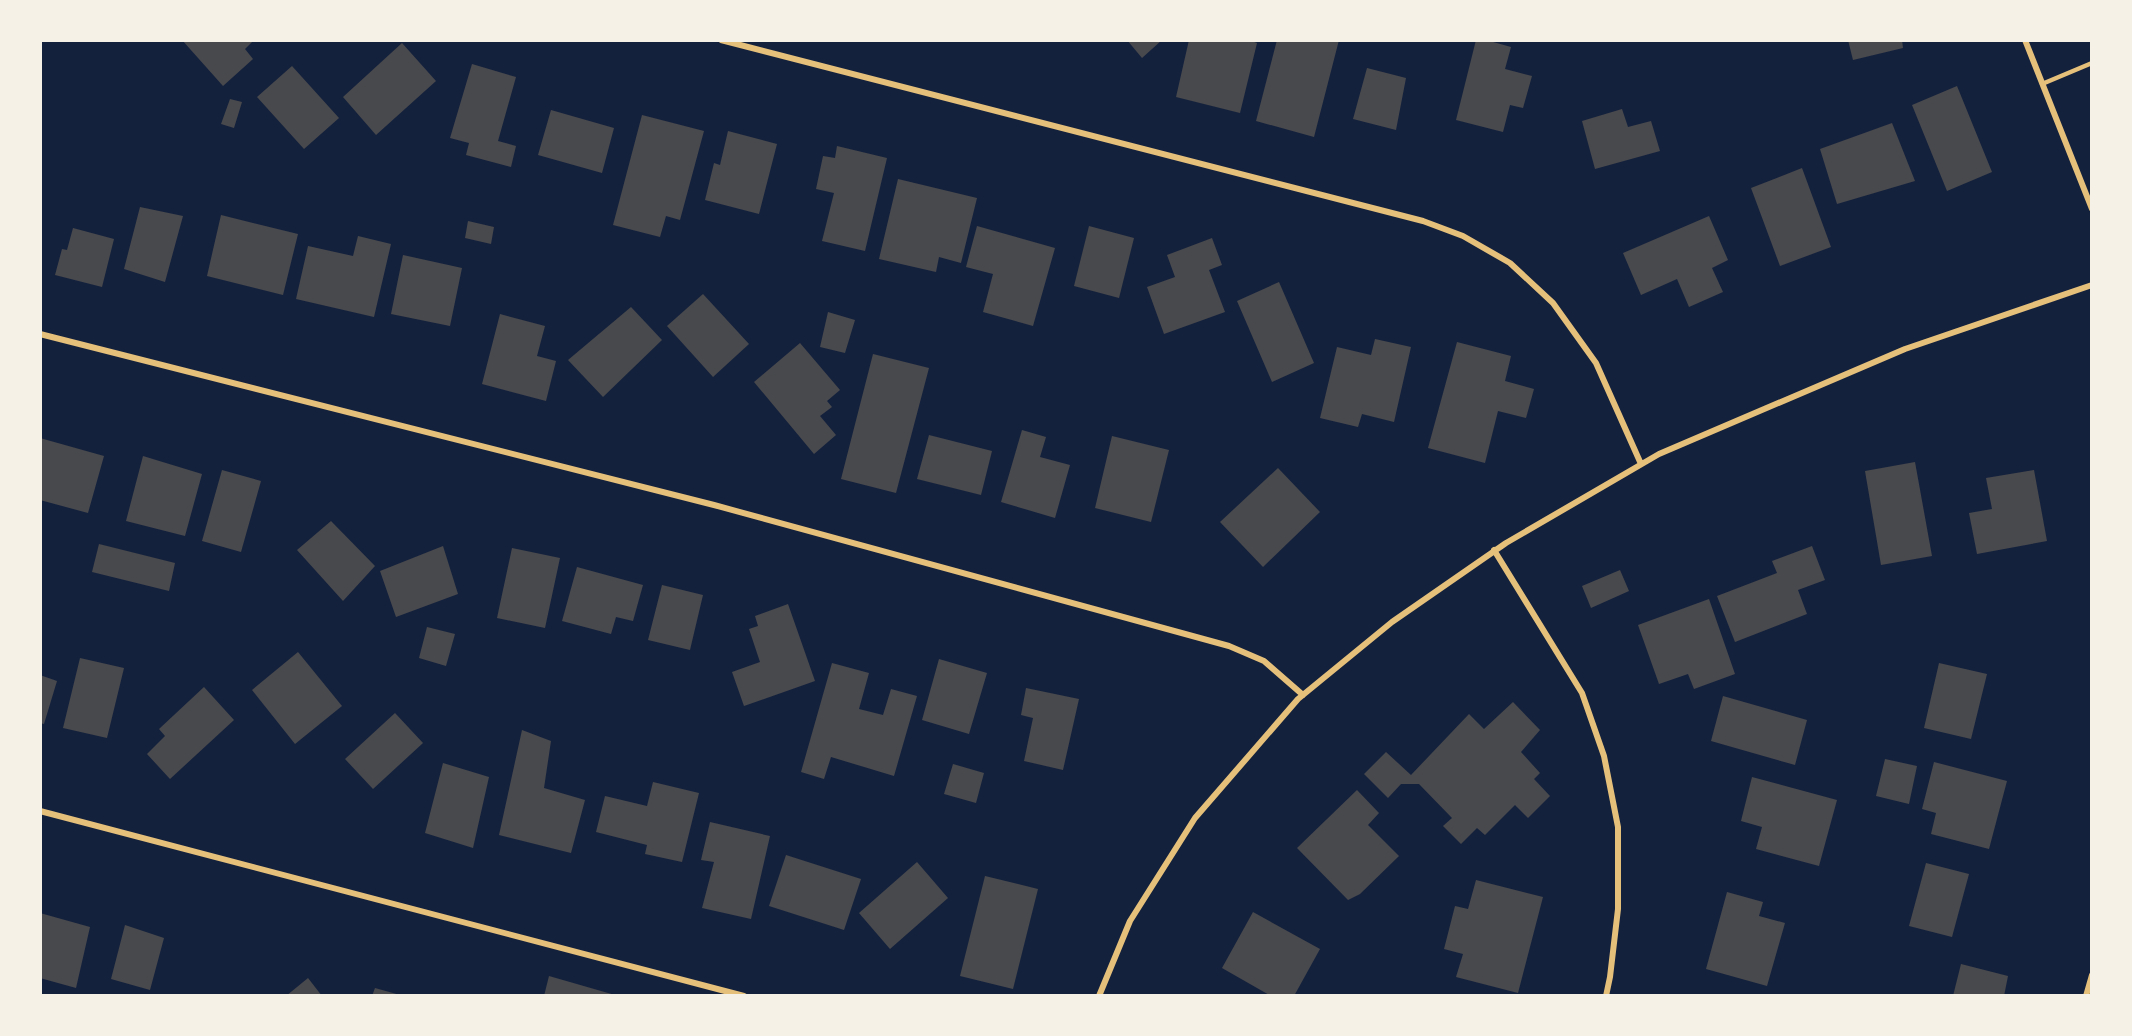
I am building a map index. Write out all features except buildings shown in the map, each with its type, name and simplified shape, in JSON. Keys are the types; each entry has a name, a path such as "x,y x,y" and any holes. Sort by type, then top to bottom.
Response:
{"street":[{"path":"721,40 1423,221 1463,236 1510,263 1553,303 1596,363 1641,464"},
{"path":"2025,40 2091,209"},
{"path":"1099,996 1130,921 1195,818 1303,695 1392,622 1494,550 1659,454 1905,349 2091,285"},
{"path":"40,334 714,505 1229,646 1264,661 1303,695"},
{"path":"1494,550 1582,693 1604,756 1618,827 1618,909 1611,977 1606,996"},
{"path":"40,811 744,996"},
{"path":"2086,996 2091,975"}],"lane":[{"path":"2042,84 2091,63"}]}
